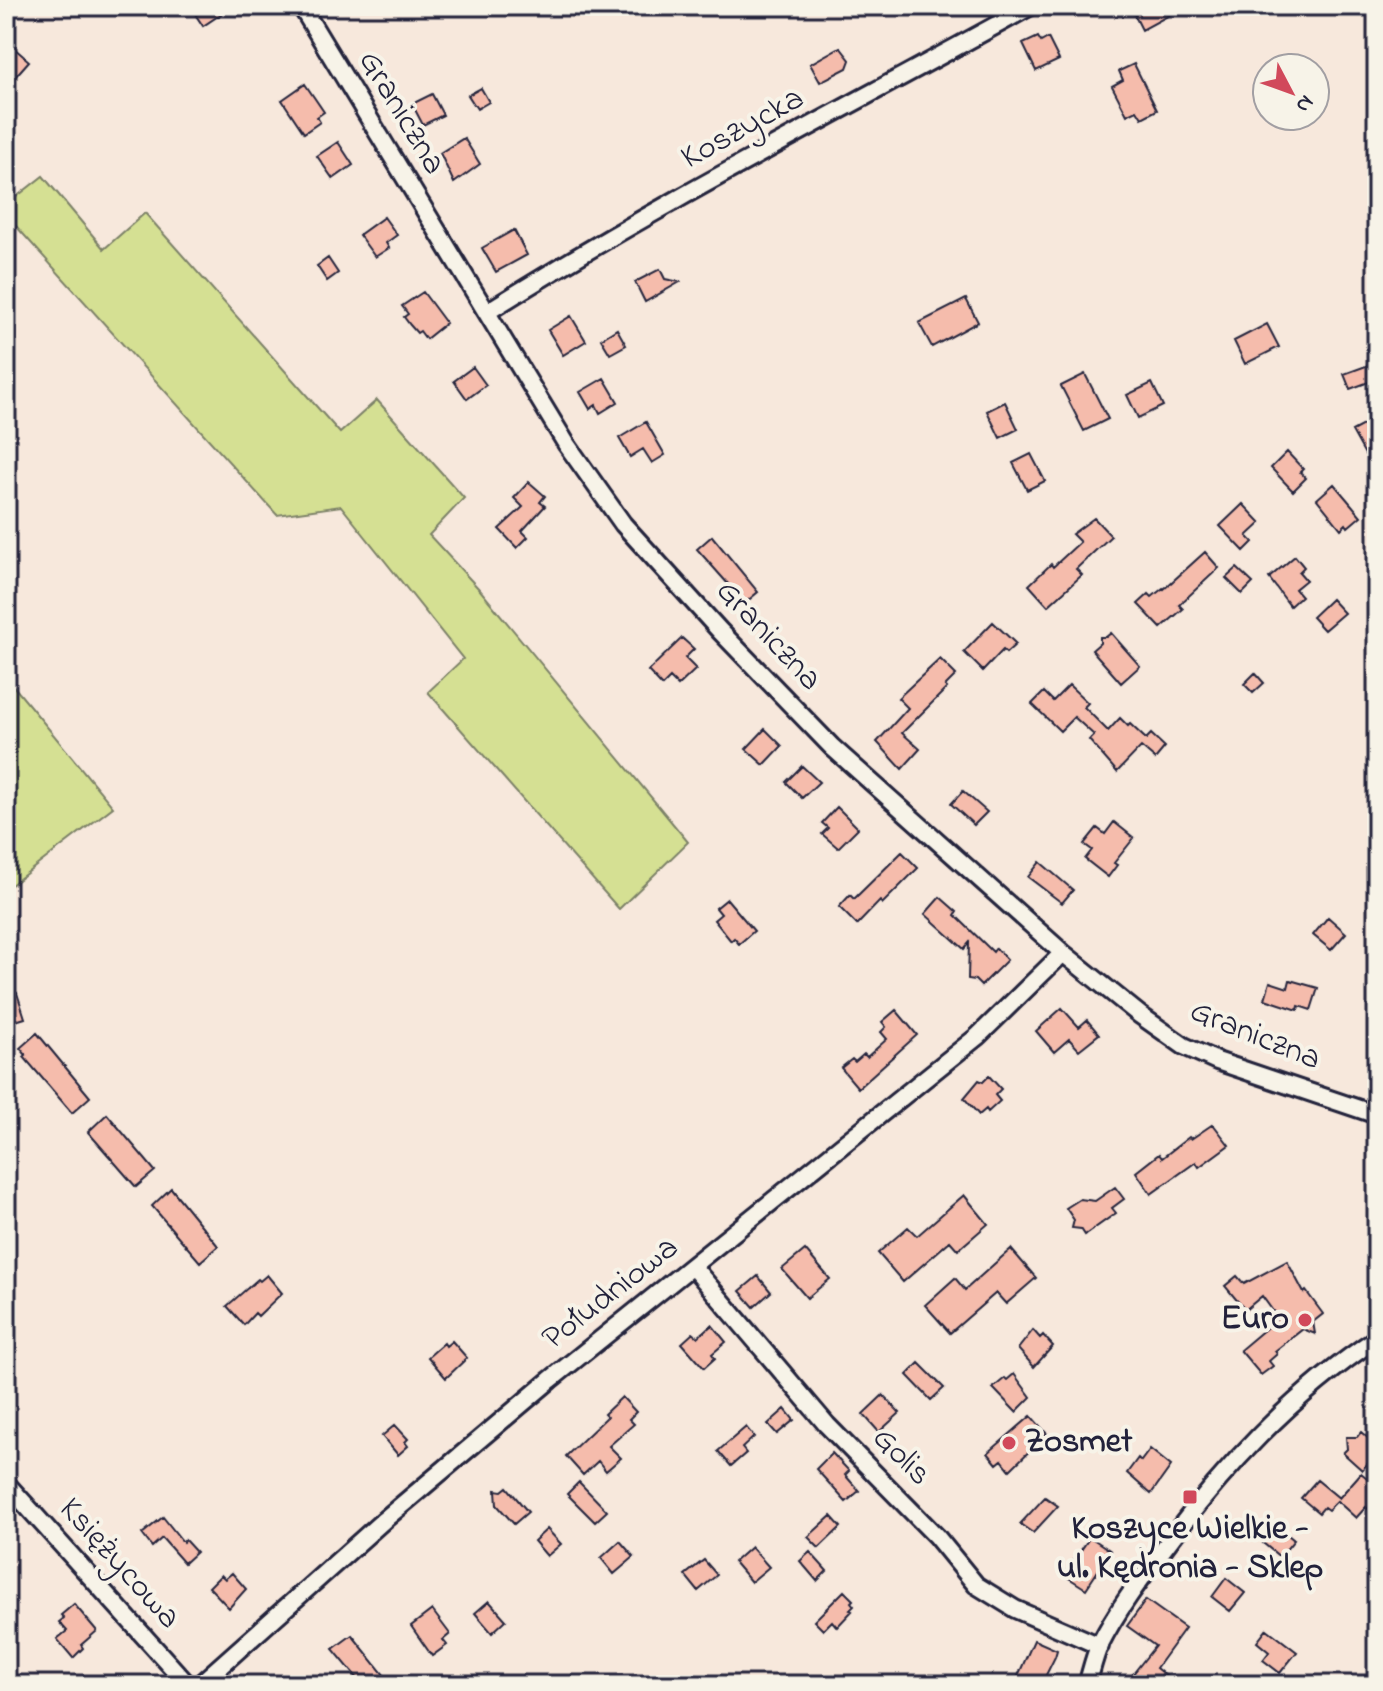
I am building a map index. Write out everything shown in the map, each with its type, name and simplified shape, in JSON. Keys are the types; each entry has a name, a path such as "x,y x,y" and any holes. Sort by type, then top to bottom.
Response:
{"street":[{"name":"Graniczna","path":"301,6 574,455 623,524 832,747 1063,953 1184,1046 1217,1061 1377,1115"},
{"name":"Koszycka","path":"487,312 584,251 1031,6"},
{"name":"Południowa","path":"199,1685 384,1520 550,1380 978,1036 1063,953"},
{"name":"Golis","path":"693,1267 827,1425 936,1536 976,1585 1015,1609 1100,1646"},
{"path":"1087,1685 1100,1646 1123,1606 1182,1524 1253,1442 1313,1384 1377,1338"},
{"name":"Księżycowa","path":"6,1483 188,1685"}],"green space":[{"path":"43,176 104,249 145,213 340,433 377,400 464,498 429,535 480,590 688,842 619,909 428,692 463,659 341,506 277,515 6,215 6,205"},
{"path":"6,677 113,807 6,889"}],"building":[{"path":"207,6 233,6 203,26 195,14"},
{"path":"1130,6 1186,6 1142,30"},
{"path":"1038,37 1041,42 1048,38 1059,60 1036,71 1023,44"},
{"path":"6,41 29,61 6,87"},
{"path":"840,47 850,60 847,68 820,82 810,64"},
{"path":"1134,64 1157,110 1142,118 1137,110 1127,115 1112,86 1123,80 1119,71"},
{"path":"305,84 324,112 317,117 320,122 304,133 282,100"},
{"path":"481,88 489,102 477,109 468,95"},
{"path":"432,94 443,115 423,125 412,104"},
{"path":"464,138 480,164 454,183 440,153"},
{"path":"338,142 353,165 333,179 317,156"},
{"path":"384,217 397,235 386,243 389,248 375,257 359,235"},
{"path":"514,230 527,255 496,272 482,248"},
{"path":"328,258 338,273 327,281 317,266"},
{"path":"660,269 665,279 680,282 645,302 635,282"},
{"path":"423,292 446,323 426,339 404,317 408,314 402,306"},
{"path":"966,299 978,322 932,347 919,323"},
{"path":"571,316 586,341 563,355 548,330"},
{"path":"1267,324 1279,347 1245,364 1234,341"},
{"path":"617,329 626,345 610,354 601,339"},
{"path":"1377,362 1377,379 1350,389 1344,374"},
{"path":"473,367 486,385 467,399 454,381"},
{"path":"1085,374 1108,419 1084,431 1061,386"},
{"path":"604,378 618,402 600,413 596,405 590,409 580,392"},
{"path":"1152,383 1163,406 1138,418 1127,395"},
{"path":"1005,402 1018,429 1000,438 987,411"},
{"path":"646,422 665,455 652,463 643,449 630,457 619,438"},
{"path":"1365,424 1377,445 1377,476 1352,431"},
{"path":"1287,452 1303,469 1300,472 1306,478 1293,491 1271,468"},
{"path":"1031,454 1045,481 1027,490 1013,463"},
{"path":"529,482 545,496 540,502 545,506 522,531 528,537 517,548 499,529 523,507 514,498"},
{"path":"1334,484 1361,516 1341,529 1317,499"},
{"path":"1243,504 1261,523 1247,536 1253,542 1244,551 1220,526"},
{"path":"1094,518 1111,536 1076,569 1082,575 1048,606 1029,585 1080,542 1072,534"},
{"path":"712,536 758,592 745,603 697,549"},
{"path":"1205,552 1219,568 1179,605 1183,609 1161,628 1138,604 1149,594 1152,597 1164,589"},
{"path":"1295,556 1304,567 1299,572 1306,580 1295,589 1301,596 1290,606 1269,578"},
{"path":"1237,568 1253,583 1242,594 1226,578"},
{"path":"1331,599 1344,613 1324,630 1312,617"},
{"path":"993,622 1016,644 1006,653 1003,650 983,671 964,652"},
{"path":"1111,633 1140,666 1121,683 1092,650 1100,643 1100,637"},
{"path":"682,638 694,649 685,658 696,669 678,686 670,678 662,686 648,671"},
{"path":"940,659 956,675 902,733 920,749 902,769 877,742 908,708 898,698"},
{"path":"1255,673 1264,683 1253,693 1244,684"},
{"path":"1069,685 1088,703 1084,707 1108,731 1120,718 1146,739 1151,734 1165,747 1155,759 1141,747 1117,772 1089,740 1094,735 1074,717 1060,731 1032,704 1044,692 1053,701"},
{"path":"765,729 782,746 764,765 746,749"},
{"path":"802,766 819,782 802,798 786,782"},
{"path":"963,791 987,812 974,825 951,804"},
{"path":"837,807 858,828 838,848 822,834 828,828 822,823"},
{"path":"1114,822 1134,838 1114,863 1117,865 1108,877 1085,859 1092,850 1084,844 1097,828 1105,834"},
{"path":"902,852 918,868 857,925 839,907 850,895 854,899"},
{"path":"1040,862 1073,890 1062,903 1028,877"},
{"path":"940,897 993,952 996,948 1007,960 981,986 975,980 968,979 969,943 964,949 925,914"},
{"path":"727,899 754,931 739,944 734,938 731,941 714,920 721,914 716,908"},
{"path":"1328,917 1346,933 1331,950 1313,935"},
{"path":"1290,980 1318,988 1311,1010 1299,1006 1298,1010 1265,999 1270,982 1288,988"},
{"path":"17,993 25,1018 6,1024 6,998"},
{"path":"1062,1008 1079,1027 1087,1020 1099,1034 1079,1050 1069,1039 1054,1052 1036,1031"},
{"path":"896,1010 917,1035 858,1088 841,1068 852,1059 855,1062 864,1054 867,1057 887,1039 881,1032 886,1027 882,1022"},
{"path":"37,1033 90,1097 72,1113 24,1057 26,1055 20,1048"},
{"path":"989,1076 1001,1089 995,1095 1000,1101 988,1112 986,1109 979,1115 964,1098 979,1080 983,1082"},
{"path":"107,1114 155,1171 136,1187 88,1132"},
{"path":"1213,1124 1229,1145 1199,1167 1196,1162 1151,1194 1136,1172 1159,1154 1162,1158 1189,1137 1191,1139"},
{"path":"1115,1187 1124,1199 1112,1208 1116,1213 1085,1235 1081,1229 1072,1228 1074,1220 1066,1208 1080,1199 1095,1201"},
{"path":"171,1188 218,1246 200,1262 152,1206"},
{"path":"964,1195 988,1224 958,1250 950,1241 903,1282 878,1253 908,1227 917,1236"},
{"path":"1011,1249 1036,1278 1006,1304 996,1293 950,1333 925,1305 955,1278 965,1290"},
{"path":"805,1250 830,1279 807,1298 782,1269"},
{"path":"1287,1261 1304,1293 1306,1291 1323,1314 1313,1322 1315,1334 1303,1329 1275,1351 1277,1354 1269,1361 1273,1366 1261,1375 1240,1350 1278,1318 1262,1296 1245,1310 1225,1286 1237,1276 1244,1284"},
{"path":"267,1275 282,1293 244,1325 227,1306"},
{"path":"758,1276 771,1292 754,1307 740,1291"},
{"path":"712,1325 726,1342 712,1354 715,1358 704,1368 682,1343 693,1333 698,1337"},
{"path":"1033,1330 1053,1346 1034,1367 1018,1349"},
{"path":"452,1341 467,1358 446,1378 428,1357 444,1343 446,1346"},
{"path":"919,1363 944,1388 931,1400 907,1375"},
{"path":"1014,1374 1031,1397 1016,1412 993,1388"},
{"path":"883,1395 900,1413 879,1432 863,1414"},
{"path":"622,1397 636,1412 629,1419 634,1424 609,1446 621,1458 606,1471 598,1461 583,1475 566,1456 607,1417 604,1414"},
{"path":"785,1409 794,1420 777,1434 768,1424"},
{"path":"1031,1416 1047,1434 1010,1470 1002,1460 997,1464 988,1453"},
{"path":"395,1425 408,1439 405,1442 408,1446 398,1455 382,1436"},
{"path":"746,1427 754,1437 742,1448 746,1453 731,1466 718,1451"},
{"path":"1361,1432 1377,1446 1377,1453 1362,1470 1343,1453 1347,1449 1346,1437 1357,1437"},
{"path":"1150,1449 1171,1466 1151,1494 1127,1473 1138,1458 1141,1461"},
{"path":"832,1453 849,1471 845,1475 859,1491 846,1502 816,1469"},
{"path":"1361,1473 1377,1486 1377,1517 1366,1507 1356,1518 1337,1501 1328,1510 1324,1507 1319,1513 1301,1498 1317,1480 1339,1498"},
{"path":"579,1482 607,1511 595,1522 567,1494"},
{"path":"507,1487 528,1512 514,1524 497,1505 496,1490 502,1491"},
{"path":"1045,1497 1058,1506 1033,1533 1020,1524"},
{"path":"831,1516 841,1527 819,1548 808,1537"},
{"path":"163,1517 183,1542 185,1540 196,1552 184,1563 162,1538 152,1547 142,1534"},
{"path":"1277,1526 1294,1540 1280,1557 1263,1543"},
{"path":"547,1529 561,1544 547,1556 534,1541"},
{"path":"1090,1537 1111,1551 1086,1589 1064,1575"},
{"path":"620,1541 634,1557 614,1574 601,1558"},
{"path":"751,1547 769,1567 751,1582 734,1562"},
{"path":"810,1552 827,1571 817,1581 800,1561"},
{"path":"704,1560 717,1575 698,1591 685,1575"},
{"path":"232,1573 246,1589 229,1608 209,1587 221,1575 225,1579"},
{"path":"1226,1578 1245,1593 1230,1611 1212,1597"},
{"path":"844,1591 853,1600 852,1611 837,1627 832,1621 823,1630 814,1621"},
{"path":"1146,1600 1185,1628 1156,1668 1177,1685 1137,1685 1129,1679 1155,1646 1127,1626"},
{"path":"489,1601 506,1620 492,1633 475,1613"},
{"path":"74,1604 97,1631 81,1645 83,1648 73,1658 57,1639 67,1631 59,1622 64,1618 61,1615"},
{"path":"432,1610 450,1634 443,1640 447,1645 432,1656 411,1626"},
{"path":"1267,1629 1297,1652 1280,1673 1263,1660 1269,1652 1257,1642"},
{"path":"352,1635 385,1676 374,1685 363,1685 333,1649"},
{"path":"1034,1640 1057,1650 1055,1657 1041,1685 1014,1685"}],"place":[{"name":"Euro","path":"1305,1320"},
{"name":"Zosmet","path":"1009,1443"},
{"name":"Koszyce Wielkie - ul. Kędronia - Sklep","path":"1190,1497"}]}
